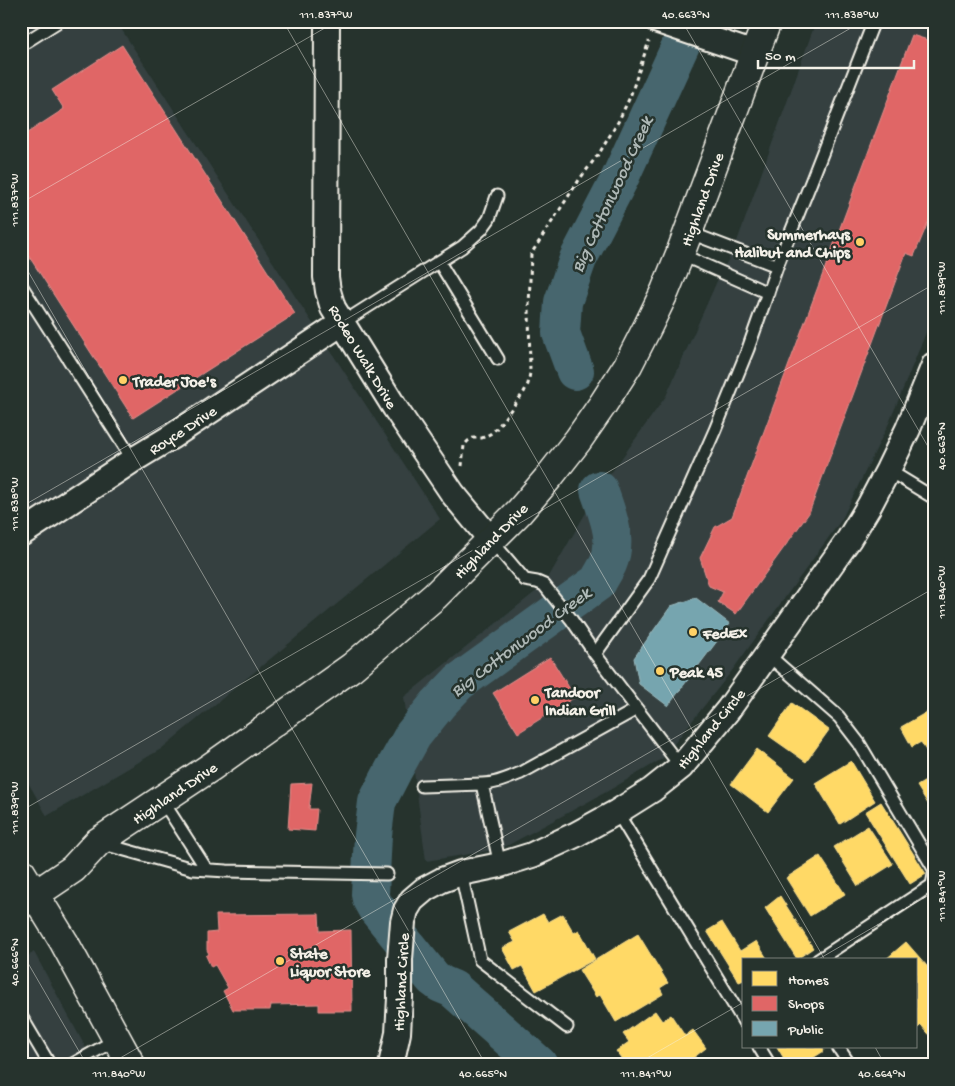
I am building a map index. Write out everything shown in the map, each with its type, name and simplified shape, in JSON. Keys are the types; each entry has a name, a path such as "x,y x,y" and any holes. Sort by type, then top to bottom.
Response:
{"main road":[{"name":"Highland Drive","path":"26,890 74,869 98,842 211,767 352,667 435,596 519,512 549,477 578,440 628,365 665,291 767,21"},
{"path":"26,890 64,942 131,1065"}],"street":[{"name":"Rodeo Walk Drive","path":"327,21 326,276 333,308 395,408 453,494 491,540"},
{"path":"654,30 708,38 755,54"},
{"name":"Royce Drive","path":"21,534 342,323"},
{"name":"Highland Circle","path":"391,1065 398,1033 403,922 406,910 412,900 442,880 461,873 500,865 532,855 575,835 652,790 681,767 728,710 849,539 888,470 908,429 934,365"}],"lane":[{"path":"21,45 59,21"},
{"path":"595,654 649,579 715,430 748,349 777,266 874,21"},
{"path":"342,323 462,247 481,230 489,218 496,196"},
{"path":"684,244 777,266"},
{"path":"684,244 768,293"},
{"path":"439,262 498,359"},
{"path":"21,285 133,460"},
{"path":"888,470 934,498"},
{"path":"491,540 525,580 544,585 681,767"},
{"path":"767,654 839,717 859,744 934,869"},
{"path":"422,786 490,784 503,781 637,709"},
{"path":"482,784 500,865"},
{"path":"162,799 207,870"},
{"path":"617,812 742,1014"},
{"path":"98,842 193,869 227,872 387,874"},
{"path":"461,873 480,960 567,1027"},
{"path":"821,958 932,885 934,875"},
{"path":"21,1016 50,1065"},
{"path":"71,1065 117,1039"},
{"path":"760,1048 770,1065"},
{"path":"839,1048 850,1065"}],"path":[{"path":"462,466 464,445 473,438 482,438 490,434 497,428 528,384 530,373 529,306 531,254 618,122 630,97 654,30"}],"shaded area":[{"path":"21,21 116,21 440,519 161,749 47,816 21,770"},
{"path":"816,21 934,21 934,313 889,423 842,519 731,672 662,759 608,791 501,849 426,861 404,697 544,585 599,490 666,396 721,272 734,250"},
{"path":"34,952 95,1065 21,1065 21,960"}],"building: Homes":[{"path":"792,703 829,730 806,762 769,736"},
{"path":"934,708 934,760 932,761 921,742 912,747 901,727"},
{"path":"757,749 794,778 768,812 731,784"},
{"path":"851,761 875,801 840,824 815,783"},
{"path":"934,776 934,804 930,807 917,786"},
{"path":"881,802 926,874 910,884 865,812"},
{"path":"868,826 893,864 858,886 834,847"},
{"path":"820,856 845,894 810,916 786,878"},
{"path":"780,896 813,948 796,958 765,908"},
{"path":"543,914 548,922 563,914 574,933 579,930 595,959 536,991 522,966 514,970 502,948 515,942 509,932"},
{"path":"722,922 740,951 756,941 767,958 742,958 742,981 739,982 707,931"},
{"path":"638,934 668,983 660,988 663,994 616,1022 600,995 596,997 579,970"},
{"path":"906,942 934,974 934,1040 921,1025 918,1028 918,958 887,958"},
{"path":"655,1011 662,1021 671,1015 685,1036 693,1030 706,1048 693,1058 697,1064 632,1065 631,1063 626,1065 616,1051 629,1042 623,1034"},
{"path":"778,1048 822,1048 824,1051 808,1061 810,1065 788,1065"}],"building: Shops":[{"path":"912,35 934,42 934,208 914,256 906,253 809,513 736,614 718,602 723,592 709,586 700,558 715,527 732,517"},
{"path":"122,45 295,314 133,418 21,244 21,137 64,109 52,90"},
{"path":"550,657 575,697 518,733 493,693"},
{"path":"312,783 309,809 317,809 315,831 288,829 291,784"},
{"name":"State Liquor Store","path":"319,914 320,931 351,930 352,1011 319,1011 319,1004 271,1005 270,1010 233,1010 223,991 228,988 215,965 211,967 206,956 209,954 207,950 207,933 217,932 216,915"}],"building: Public":[{"path":"696,598 730,624 668,706 639,684 634,658 671,606"}],"waterway":[{"name":"Big Cottonwood Creek","path":"575,371 561,333 563,302 578,259 619,180 690,21"},
{"name":"Big Cottonwood Creek","path":"539,1065 453,989 433,978 376,908 370,894 373,835 377,802 413,735 438,704 459,682 598,582 608,564 612,545 611,527 599,490"}],"place":[{"name":"Summerhays Halibut and Chips","path":"860,242"},
{"name":"Trader Joe's","path":"123,380"},
{"name":"FedEx","path":"693,632"},
{"name":"Peak 45","path":"660,671"},
{"name":"Tandoor Indian Grill","path":"535,700"},
{"name":"State Liquor Store","path":"280,961"}]}
